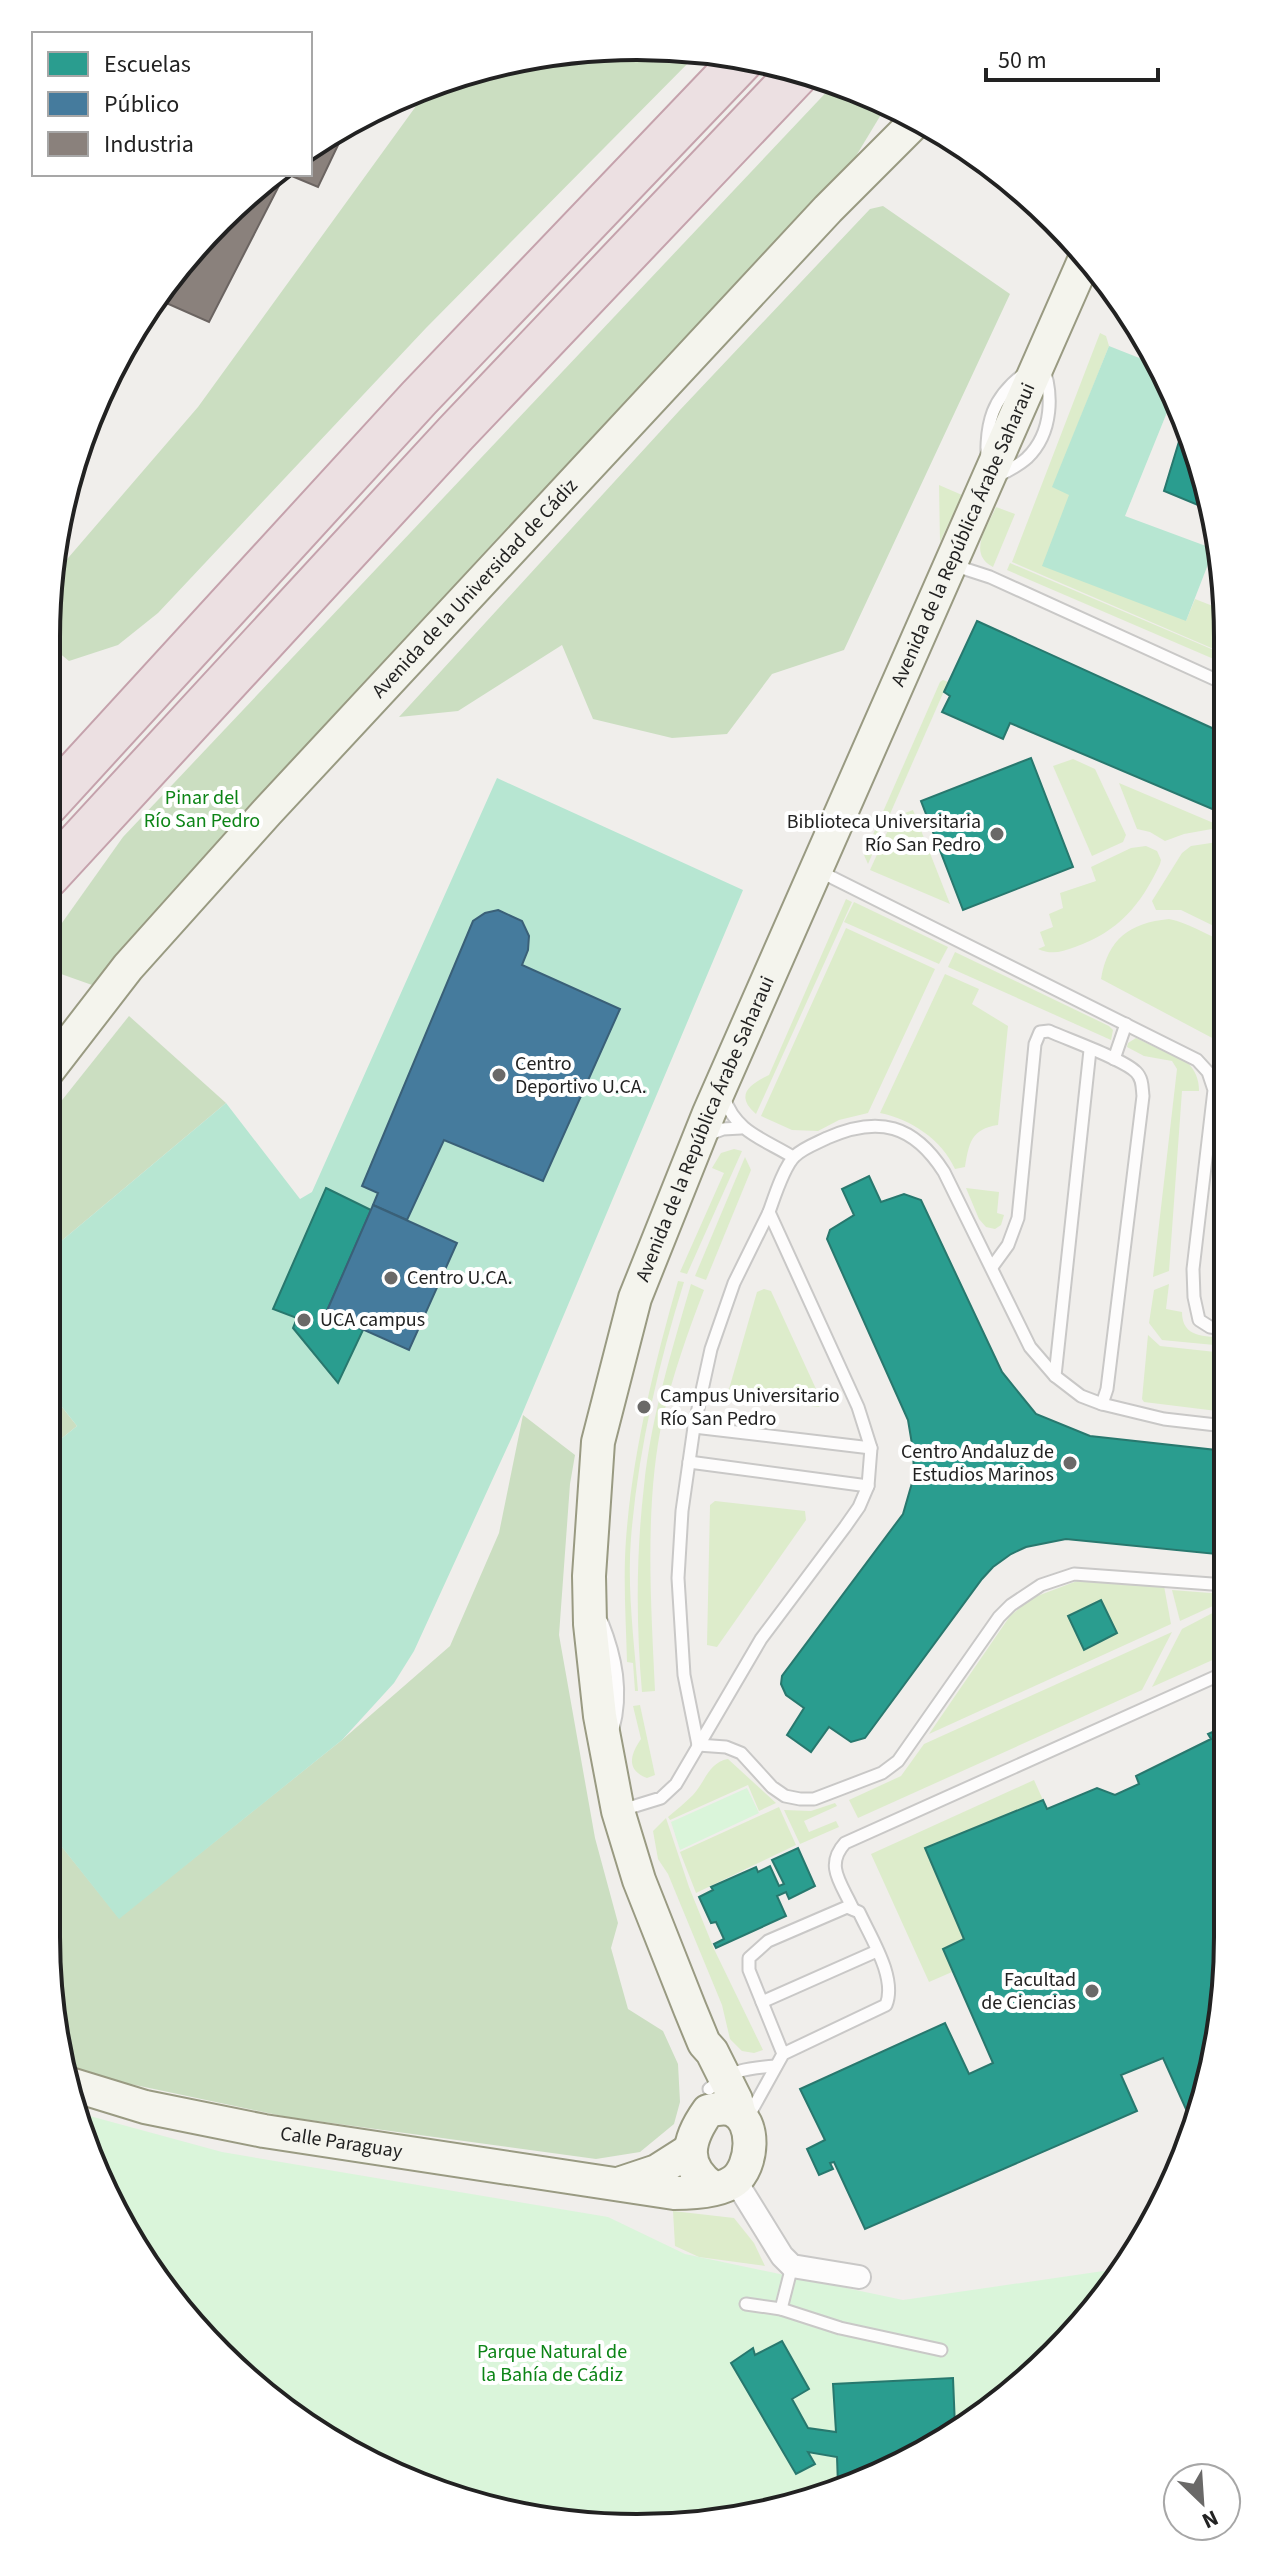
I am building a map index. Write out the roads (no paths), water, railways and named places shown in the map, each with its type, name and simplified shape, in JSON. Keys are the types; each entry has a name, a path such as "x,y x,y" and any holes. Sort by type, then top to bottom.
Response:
{"highway":[{"path":"60,790 419,398 734,68"},
{"path":"60,863 456,433 790,81"}],"street":[{"name":"Avenida de la Universidad de Cádiz","path":"60,1055 128,967 267,812 828,209 909,129"},
{"name":"Avenida de la República Árabe Saharaui","path":"724,2184 746,2166 749,2135 743,2119 714,2092 704,2043 675,1988 618,1811 606,1757 589,1593 598,1442 635,1298 699,1139 1081,269"},
{"name":"Calle Paraguay","path":"80,2087 145,2107 264,2131 617,2183"},
{"path":"714,2092 692,2138 690,2150 699,2178 724,2184 792,2266 859,2277"},
{"path":"617,2183 657,2171 690,2150"},
{"path":"617,2183 674,2193 697,2193 724,2184"}],"lane":[{"path":"952,564 990,577 1214,679"},
{"path":"818,871 1197,1060 1208,1072 1214,1090 1193,1269 1199,1320 1214,1328"},
{"path":"1114,1059 1126,1024"},
{"path":"992,1267 1008,1245 1018,1218 1035,1044 1040,1032 1049,1031 1114,1059 1137,1073 1142,1083 1143,1096 1107,1389 1102,1404"},
{"path":"1055,1376 1090,1050"},
{"path":"721,1088 732,1117 741,1128 793,1157"},
{"path":"698,1745 684,1675 678,1578 694,1427 711,1349 734,1283 793,1157 839,1133 870,1125 895,1129 912,1136 923,1143 944,1172 1030,1347 1055,1376 1081,1396 1102,1404 1164,1419 1214,1425"},
{"path":"699,1139 723,1129 741,1128"},
{"path":"618,1811 661,1798 676,1784 761,1639 859,1507 868,1486 871,1448 858,1407 769,1212"},
{"path":"694,1427 871,1448"},
{"path":"689,1462 868,1486"},
{"path":"698,1745 726,1747 741,1753 772,1787 785,1796 814,1799 891,1768 999,1617 1041,1585 1074,1574 1214,1584"},
{"path":"853,1909 834,1865 835,1854 845,1843 1214,1677"},
{"path":"645,1894 645,1934"},
{"path":"743,2119 783,2054 886,2005 890,1986 859,1912 847,1907 768,1941 749,1958 749,1970 783,2054"},
{"path":"762,2002 877,1951"},
{"path":"714,2092 750,2068 776,2066"},
{"path":"781,2309 792,2266"},
{"path":"746,2304 781,2309 840,2328 941,2350"}],"place":[{"name":"Biblioteca Universitaria Río San Pedro","path":"997,834"},
{"name":"Centro Deportivo U.CA.","path":"499,1075"},
{"name":"Centro U.CA.","path":"391,1278"},
{"name":"UCA campus","path":"304,1320"},
{"name":"Campus Universitario Río San Pedro","path":"644,1407"},
{"name":"Centro Andaluz de Estudios Marinos","path":"1070,1463"},
{"name":"Facultad de Ciencias","path":"1092,1991"}],"park label":[{"name":"Pinar del Río San Pedro","path":"202,810"},
{"name":"Parque Natural de la Bahía de Cádiz","path":"552,2364"}]}
